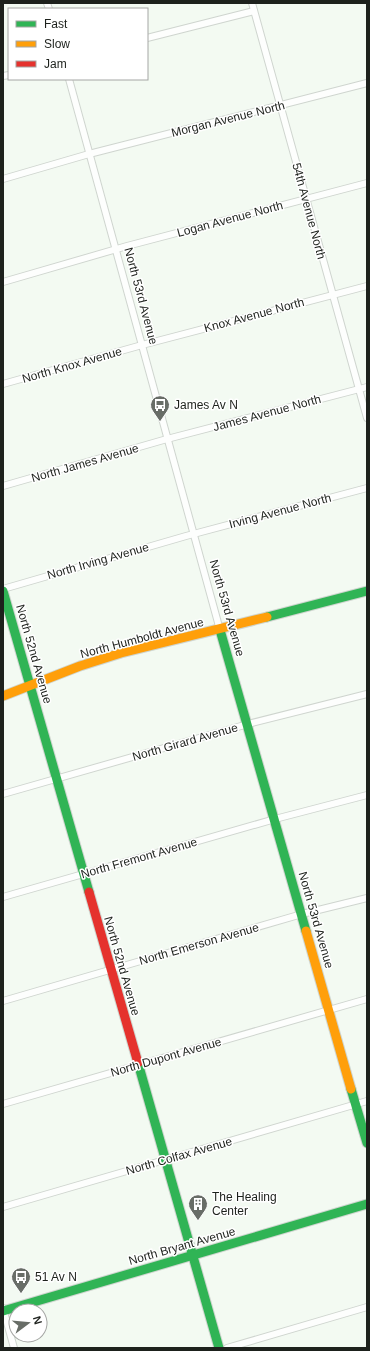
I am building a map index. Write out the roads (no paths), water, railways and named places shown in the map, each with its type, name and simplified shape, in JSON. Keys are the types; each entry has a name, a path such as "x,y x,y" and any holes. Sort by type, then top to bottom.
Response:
{"street":[{"name":"54th Avenue North","path":"252,3 367,418"},
{"path":"148,38 254,11"},
{"name":"North 53rd Avenue","path":"69,80 193,534 367,1143"},
{"name":"Morgan Avenue North","path":"3,179 89,154 367,83"},
{"name":"Logan Avenue North","path":"3,282 116,250 367,183"},
{"name":"Knox Avenue North","path":"142,345 367,286"},
{"name":"North Knox Avenue","path":"3,384 142,345"},
{"name":"James Avenue North","path":"167,439 367,387"},
{"name":"North James Avenue","path":"3,486 167,439"},
{"name":"Irving Avenue North","path":"193,534 367,488"},
{"name":"North Irving Avenue","path":"3,590 193,534"},
{"name":"North 52nd Avenue","path":"3,590 219,1348"},
{"name":"North Humboldt Avenue","path":"3,696 80,666 121,653 220,630 367,591"},
{"name":"North Girard Avenue","path":"3,794 248,724 367,694"},
{"name":"North Fremont Avenue","path":"3,897 275,819 367,795"},
{"name":"North Emerson Avenue","path":"3,1000 302,914 367,898"},
{"name":"North Dupont Avenue","path":"3,1104 367,999"},
{"name":"North Colfax Avenue","path":"3,1206 367,1101"},
{"name":"North Bryant Avenue","path":"3,1310 367,1204"},
{"path":"227,1348 367,1307"},
{"path":"3,1310 14,1348"}],"place":[{"name":"James Av N","path":"160,422"},
{"name":"The Healing Center","path":"198,1221"},
{"name":"51 Av N","path":"21,1294"}]}
